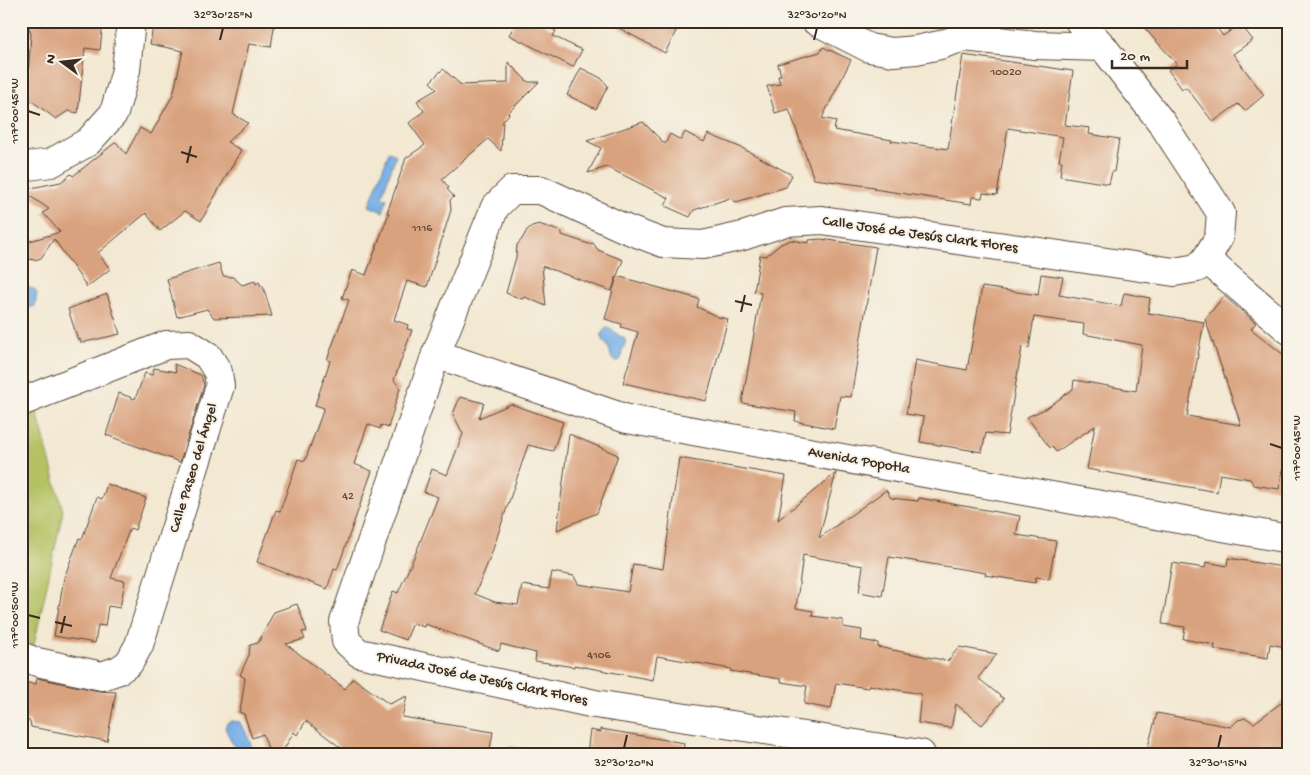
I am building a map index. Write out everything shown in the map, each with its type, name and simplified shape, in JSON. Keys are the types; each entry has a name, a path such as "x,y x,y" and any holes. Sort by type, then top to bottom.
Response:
{"street":[{"path":"21,168 50,163 88,142 114,114 126,70 131,21"},
{"path":"816,21 869,48 893,52 940,45 969,29 1035,45 1103,46"},
{"path":"1079,21 1103,46 1162,123 1221,213 1219,237 1206,259 1289,330"},
{"name":"Calle José de Jesús Clark Flores","path":"436,354 495,207 512,190 540,190 626,229 663,243 703,245 742,236 785,222 822,220 1174,272 1197,268 1206,259"},
{"name":"Calle Paseo del Ángel","path":"21,402 166,345 189,344 208,356 218,372 220,386 139,645 129,663 119,670 102,676 36,662 21,656"},
{"name":"Avenida Popotla","path":"436,354 627,419 1289,539"},
{"name":"Privada José de Jesús Clark Flores","path":"436,354 344,622 346,641 359,653 595,704 921,754"}],"green space":[{"path":"35,404 63,511 34,645 21,641 21,409"}],"water":[{"path":"389,152 396,155 382,196 387,199 383,212 369,206"},
{"path":"21,286 34,289 37,293 35,306 28,308 21,305"},
{"path":"606,328 612,329 624,338 626,342 622,350 621,359 618,361 613,360 602,338 603,331"},
{"path":"232,721 241,722 251,744 249,752 237,753 225,728 227,723"},
{"path":"510,747 533,751 534,754 508,754"}],"building":[{"path":"26,21 103,21 100,50 85,48 78,113 68,111 56,119 21,93 21,77 28,77 31,33"},
{"path":"154,21 275,21 271,47 249,44 233,114 248,123 227,142 241,150 201,221 185,211 160,231 146,213 98,253 110,269 87,287 54,239 41,258 35,260 28,259 21,250 30,241 60,232 43,213 49,209 21,190 61,182 71,174 73,176 116,142 126,154 140,128 151,134 173,95 183,51 150,44"},
{"path":"517,21 535,21 556,31 553,36 582,50 573,67 509,35"},
{"path":"606,21 681,21 665,53"},
{"path":"1138,21 1212,21 1223,36 1240,24 1253,40 1233,54 1264,95 1245,111 1238,104 1213,122 1186,87 1182,89 1168,70 1177,64"},
{"path":"823,47 851,60 822,118 836,121 834,130 948,149 963,55 1073,71 1065,125 1090,128 1089,134 1119,139 1114,172 1112,172 1109,184 1060,176 1062,161 1059,161 1063,137 1008,128 997,195 983,193 982,198 972,197 971,204 874,189 875,187 814,179 789,109 775,113 767,86 780,84 778,76 781,76 778,64 820,52"},
{"path":"508,62 528,82 539,82 508,113 503,121 501,151 488,139 442,179 454,197 450,200 451,210 427,287 407,281 394,320 408,325 407,329 412,330 394,380 400,388 388,428 381,425 380,429 368,424 354,464 372,471 337,570 334,569 327,589 257,562 276,510 280,511 298,459 305,461 324,408 315,405 330,361 327,360 349,300 342,298 352,270 366,275 389,213 387,213 406,158 425,145 409,123 424,111 417,101 437,89 430,82 443,69 461,85 508,83"},
{"path":"581,68 601,78 608,86 596,109 567,95"},
{"path":"643,122 665,144 670,134 681,140 685,132 704,142 708,134 742,148 792,175 786,187 736,202 730,198 694,210 690,217 665,206 669,198 607,167 588,173 601,148 587,141"},
{"path":"539,224 562,232 562,235 589,244 593,243 598,250 623,260 611,291 542,266 546,306 525,297 522,299 506,293 516,257 517,245 527,230"},
{"path":"821,239 876,247 851,397 840,396 834,429 795,421 796,412 742,403 761,293 754,292 760,255 766,256 781,244 791,240 809,243 809,240"},
{"path":"219,263 223,276 233,277 242,285 255,281 256,284 259,282 263,286 272,316 214,318 207,309 177,317 167,279"},
{"path":"1041,274 1063,277 1059,295 1121,306 1124,293 1150,298 1148,313 1204,322 1187,416 1241,425 1205,319 1224,296 1256,323 1251,329 1289,359 1289,442 1279,489 1254,485 1250,479 1220,474 1217,492 1087,469 1095,426 1056,452 1052,446 1050,448 1027,417 1047,408 1073,389 1074,380 1136,391 1142,345 1083,334 1084,324 1034,317 1029,348 1022,347 1007,435 986,433 982,452 920,442 924,417 906,414 915,360 967,370 982,287 1038,295"},
{"path":"617,276 699,299 697,307 718,317 728,319 706,401 623,383 638,332 621,327 622,324 605,319"},
{"path":"107,294 120,334 81,343 80,339 78,340 68,309"},
{"path":"174,364 201,375 204,385 180,462 106,435 119,393 135,399 145,373 152,375 154,368 176,372"},
{"path":"460,397 484,403 479,418 511,404 563,422 553,451 528,445 491,555 475,594 495,602 518,605 522,585 549,589 552,572 574,576 578,584 628,592 633,564 663,569 679,458 786,476 778,520 836,473 819,538 886,490 891,498 918,501 919,498 1020,516 1016,535 1056,541 1049,579 1036,577 1035,583 889,557 882,596 859,592 863,566 803,555 796,608 813,611 812,616 843,620 843,627 862,630 861,640 878,643 878,647 948,661 959,647 997,654 978,678 1004,699 982,725 956,704 951,728 918,723 921,694 869,685 868,688 836,683 831,709 804,704 807,686 781,682 781,679 730,671 731,669 657,656 653,680 574,665 574,667 535,661 536,653 501,644 499,651 425,624 424,627 413,623 406,640 379,630 393,591 398,593 438,497 424,492 432,469 447,475 463,434 453,414"},
{"path":"569,434 618,455 597,513 557,530"},
{"path":"107,484 146,498 135,530 130,528 111,578 125,581 120,608 108,606 105,626 98,625 95,643 54,636 64,578 79,538 82,539 97,497 102,499"},
{"path":"1228,558 1289,568 1289,648 1270,644 1268,658 1214,649 1215,645 1183,639 1185,627 1162,624 1172,563 1205,568 1206,562 1227,566"},
{"path":"297,604 307,631 302,632 305,639 286,644 345,689 353,678 389,704 407,696 402,717 493,732 489,754 349,754 306,721 297,735 294,732 284,749 270,754 263,734 252,738 244,714 239,712 245,678 240,675 249,655 250,645 258,643 274,612"},
{"path":"37,678 99,691 116,692 107,741 31,727 30,721 21,719 21,682 36,684"},
{"path":"1289,697 1289,754 1146,754 1157,713 1231,727 1238,720 1246,718 1254,723"},
{"path":"601,729 684,743 683,754 587,754 590,730 601,732"}]}
